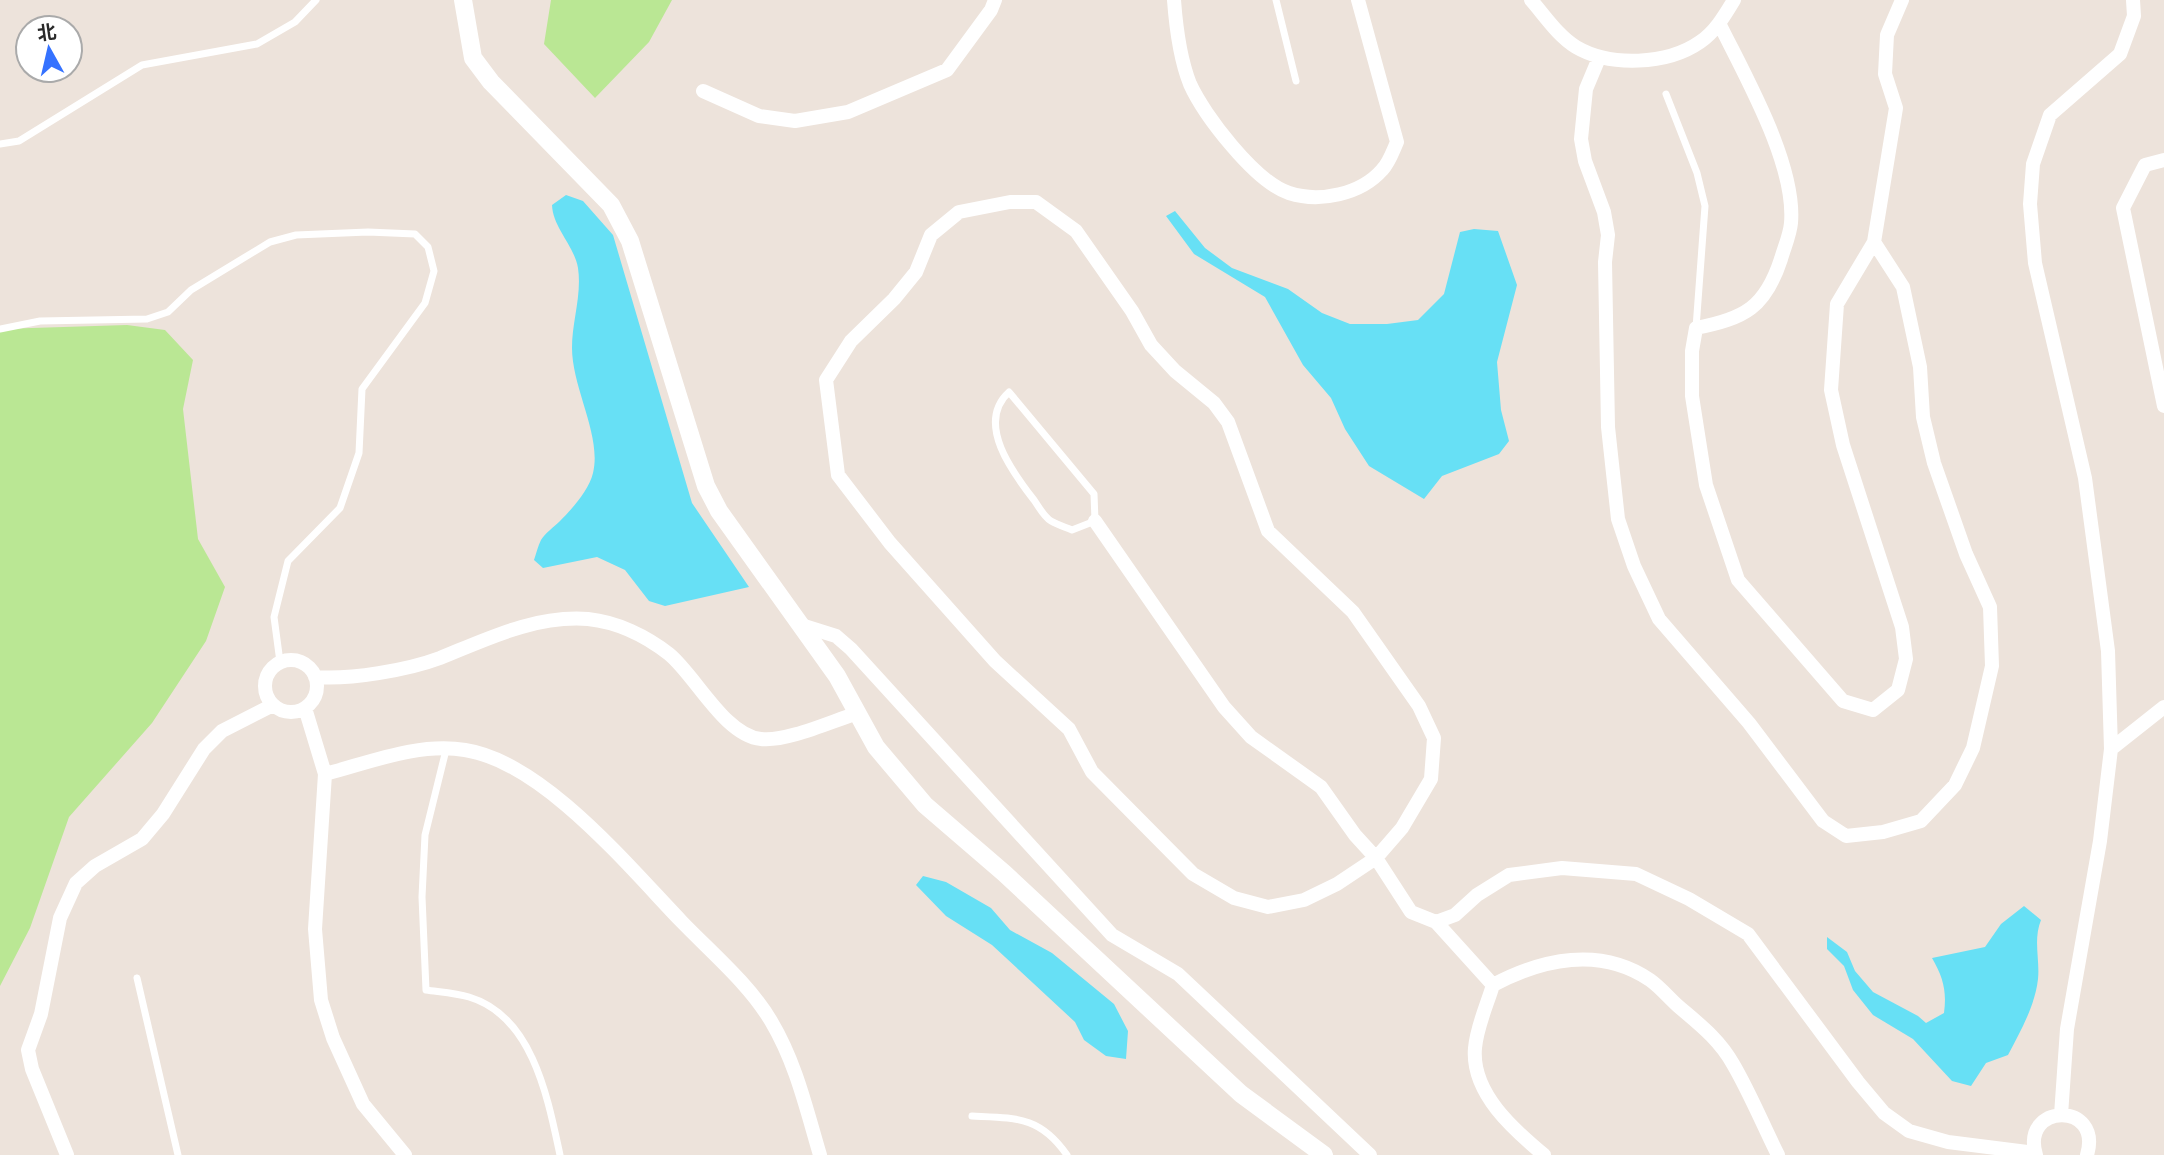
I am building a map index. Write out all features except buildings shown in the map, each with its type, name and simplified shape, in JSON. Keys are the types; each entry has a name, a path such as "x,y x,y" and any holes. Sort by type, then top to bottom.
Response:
{"street":[{"path":"463,0 473,58 491,82 611,205 630,241 706,486 719,511 837,676 876,747 925,805 1004,873 1241,1094 1324,1155"},
{"path":"703,91 760,116 795,121 848,113 947,70 991,10 995,0"},
{"path":"1174,0 1175,24 1190,82 1216,128 1251,167 1288,193 1327,196 1361,188 1384,169 1397,142 1358,0"},
{"path":"1531,0 1574,46 1599,58 1628,60 1676,55 1701,41 1719,23 1734,0"},
{"path":"1719,23 1768,123 1787,181 1791,222 1771,288 1748,312 1696,328 1692,351 1692,396 1706,485 1738,580 1843,701 1873,710 1898,690 1906,659 1905,649 1902,627 1843,445 1831,390 1837,304 1874,242 1896,108 1885,74 1887,35 1902,0"},
{"path":"2061,1115 2067,1029 2100,841 2111,749 2108,651 2085,478 2035,262 2030,204 2033,164 2050,115 2120,54 2134,16 2133,0"},
{"path":"1599,58 1586,89 1581,139 1585,161 1608,235 1605,262 1608,427 1618,519 1634,566 1659,619 1749,723 1823,821 1846,836 1883,832 1922,821 1955,785 1973,748 1992,666 1990,607 1966,554 1934,463 1923,417 1920,367 1903,287 1874,242"},
{"path":"2164,160 2145,165 2123,208 2164,406"},
{"path":"1010,201 1036,202 1076,231 1132,312 1150,345 1175,371 1214,403 1227,422 1268,531 1353,612 1419,706 1434,738 1431,779 1402,828 1376,858 1337,884 1304,900 1268,907 1234,898 1193,874 1092,772 1069,729 995,661 890,543 838,475 826,380 851,341 894,299 916,272 931,235 959,212 1010,201"},
{"path":"1096,521 1224,707 1251,737 1321,787 1354,835 1376,858 1411,912 1436,922 1493,985"},
{"path":"315,677 333,678 438,659 500,631 587,619 626,628 670,655 734,727 760,739 784,736 858,713"},
{"path":"801,625 836,636 851,649 1112,935 1178,974 1370,1155"},
{"path":"288,660 304,664 315,677 316,694 305,708 288,712 272,705 265,690 267,673 280,662 288,660"},
{"path":"67,1155 32,1069 28,1050 41,1014 60,918 76,883 95,866 142,839 163,814 204,749 222,731 272,705"},
{"path":"2111,749 2164,707"},
{"path":"305,708 325,774 315,929 321,1000 333,1038 363,1104 405,1155"},
{"path":"325,774 397,755 464,749 502,760 577,814 735,976 769,1018 792,1060 820,1155"},
{"path":"1436,922 1455,915 1478,895 1508,875 1562,868 1636,874 1689,899 1748,934 1858,1082 1884,1113 1909,1130 1948,1142 2036,1154 2035,1134 2039,1125 2046,1119 2061,1115 2073,1117 2086,1129 2090,1137 2087,1155"},
{"path":"1544,1155 1511,1128 1496,1110 1481,1081 1474,1051 1493,985 1522,969 1555,959 1588,960 1618,966 1650,980 1710,1032 1732,1063 1778,1155"}],"lane":[{"path":"0,144 19,141 142,65 257,44 295,22 316,0"},
{"path":"1276,0 1296,81"},
{"path":"1666,94 1697,173 1705,206 1696,328"},
{"path":"0,329 40,321 147,319 168,312 191,290 270,242 296,235 368,232 415,234 428,247 434,271 425,303 362,390 359,453 340,508 288,561 274,617 280,662"},
{"path":"1009,392 1094,494 1096,521 1072,530 1049,520 1018,479 998,443 996,417 1002,399 1009,392"},
{"path":"446,750 425,835 422,897 426,990 471,997 503,1016 528,1050 548,1101 560,1155"},
{"path":"137,978 178,1155"},
{"path":"972,1116 1021,1118 1046,1130 1067,1155"}],"green space":[{"path":"551,0 672,0 649,42 595,98 544,44"},
{"path":"127,325 165,330 193,360 183,409 198,539 225,587 206,641 152,723 69,817 30,928 0,986 0,329"}],"water":[{"path":"566,195 583,201 613,235 692,503 749,587 665,606 649,601 625,570 597,557 543,568 534,560 543,537 570,511 584,492 593,473 595,459 594,443 573,363 572,338 579,288 578,268 556,221 552,205"},
{"path":"1175,211 1205,248 1232,268 1288,289 1322,313 1350,324 1387,324 1418,320 1444,294 1460,232 1474,229 1498,231 1517,285 1497,362 1501,410 1509,441 1499,454 1442,476 1424,499 1369,466 1345,429 1331,398 1303,365 1265,297 1194,254 1166,216"},
{"path":"923,876 946,882 991,908 1010,930 1052,953 1114,1004 1128,1031 1126,1059 1106,1056 1084,1040 1075,1022 992,945 946,916 916,885"},
{"path":"2024,906 2041,920 2037,942 2038,979 2034,999 2008,1055 1986,1063 1971,1086 1952,1081 1913,1039 1873,1015 1853,990 1844,966 1827,949 1827,937 1847,952 1855,971 1873,992 1926,1023 1944,1013 1945,1005 1943,984 1932,958 1985,947 2001,924"}]}
